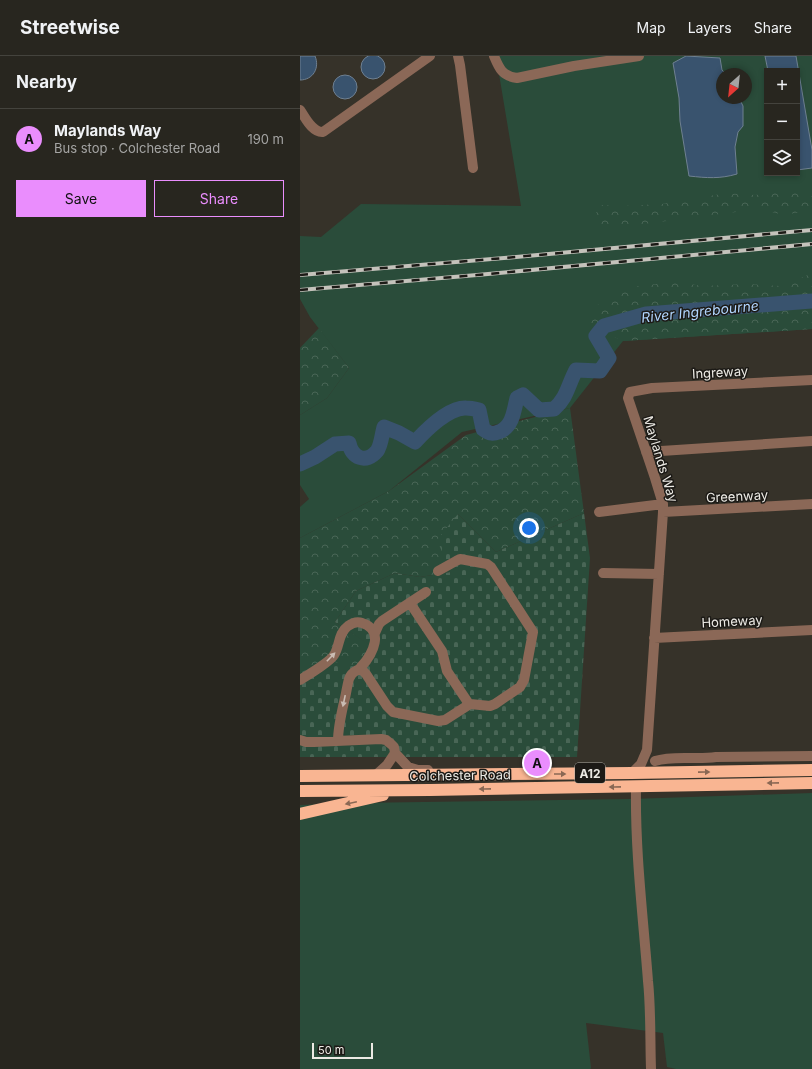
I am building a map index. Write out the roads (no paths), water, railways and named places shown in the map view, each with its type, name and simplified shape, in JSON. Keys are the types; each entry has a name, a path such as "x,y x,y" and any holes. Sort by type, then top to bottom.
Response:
{"highway":[{"name":"Colchester Road","path":"300,776 375,776 635,770 674,772 812,770"},
{"name":"Colchester Road","path":"300,791 812,783"},
{"name":"A12","path":"300,814 402,790"}],"street":[{"path":"300,110 315,130 323,132 430,56"},
{"path":"458,56 473,168"},
{"path":"494,56 502,72 509,77 516,78 574,66 638,56"},
{"name":"Ingreway","path":"630,392 652,388 812,380"},
{"name":"Maylands Way","path":"630,392 628,398 663,508 647,750 642,762 635,770"},
{"path":"646,452 812,441"},
{"name":"Greenway","path":"599,512 663,508 770,507 812,504"},
{"path":"360,668 366,674 387,706 393,712 438,721 442,721 469,704 490,706 495,704 520,687 524,680 533,632 489,566 460,559 438,571"},
{"path":"603,573 659,574"},
{"path":"375,633 382,621 426,592"},
{"path":"410,603 442,652 447,671 469,704"},
{"path":"300,680 333,657 337,650 340,635 349,625 355,622 361,622 370,626 375,633 376,638 371,652 360,668 354,670 349,678 338,729 338,741"},
{"name":"Homeway","path":"654,638 812,630"},
{"path":"300,740 314,742 381,739 386,740 394,748 395,753 408,767 412,769 476,774"},
{"path":"647,750 650,757 674,772"},
{"path":"375,776 387,765 395,753"},
{"name":"Colchester Road","path":"635,770 663,759 812,756"},
{"path":"636,786 639,868 648,983 651,1069"}],"water":[{"path":"373,55 378,56 384,62 384,72 378,78 373,79 368,78 362,72 361,67 362,62 368,56"},
{"path":"300,56 315,56 317,65 312,76 300,80"},
{"path":"686,56 720,58 722,68 716,68 716,104 742,104 743,106 743,126 738,132 735,147 737,174 713,178 689,176 680,121 679,98 673,63"},
{"path":"765,56 796,56 798,68 767,68"},
{"path":"345,75 350,76 356,82 356,92 350,98 345,99 340,98 334,92 333,87 334,82 340,76"},
{"path":"800,80 812,150 812,168 800,170"}],"waterway":[{"name":"River Ingrebourne","path":"300,464 315,457 335,444 349,443 353,452 360,458 373,455 378,449 384,427 415,442 438,420 452,411 459,409 468,408 479,410 483,429 489,433 501,431 511,421 517,398 523,395 539,410 554,409 565,396 576,370 600,371 609,358 596,336 604,326 646,314 812,301"}],"railway":[{"path":"300,275 812,230"},
{"path":"300,290 812,244"}],"place":[{"name":"Maylands Way","path":"537,763"}]}
